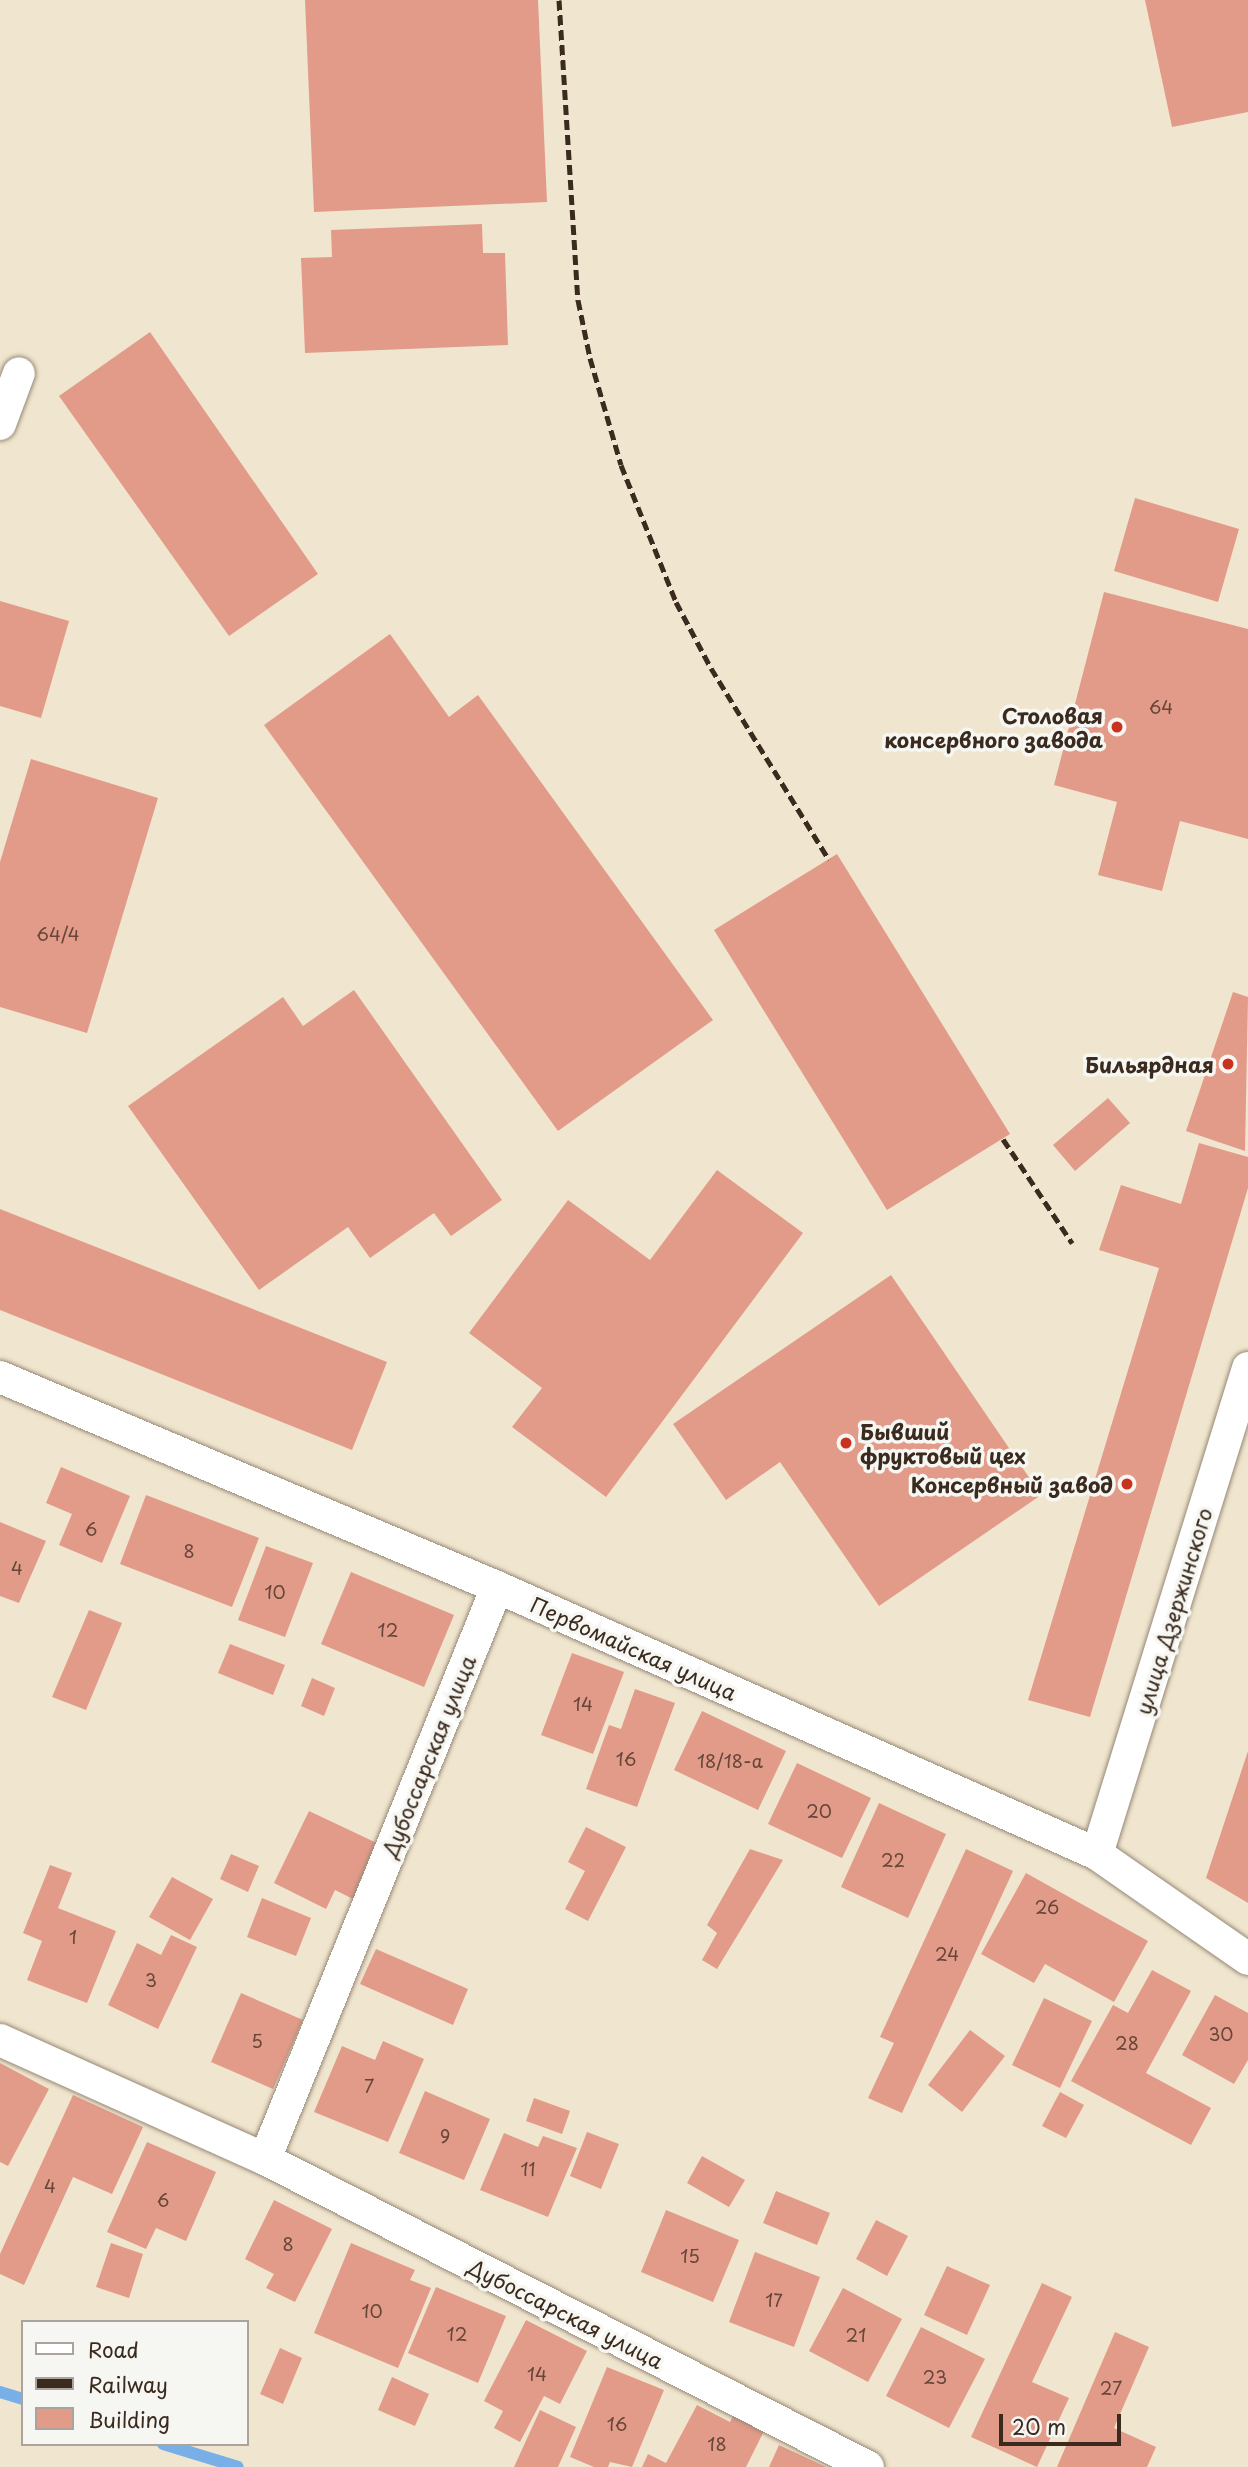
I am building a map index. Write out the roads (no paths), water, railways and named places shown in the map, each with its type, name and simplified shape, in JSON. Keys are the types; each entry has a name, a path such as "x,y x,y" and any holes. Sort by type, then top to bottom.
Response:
{"street":[{"path":"0,424 19,373"},
{"name":"улица Дзержинского","path":"1097,1854 1248,1368"},
{"name":"Первомайская улица","path":"0,1377 496,1587 1097,1854 1248,1959"},
{"name":"Дубоссарская улица","path":"265,2159 496,1587"},
{"name":"Дубоссарская улица","path":"0,2040 265,2159 868,2467"}],"waterway":[{"path":"0,2392 21,2398"},
{"path":"170,2446 238,2467"}],"railway":[{"path":"559,0 578,300 590,358 621,465 676,602 711,668 829,860"},
{"path":"1003,1139 1072,1243"}],"place":[{"name":"Столовая консервного завода","path":"1117,727"},
{"name":"Бильярдная","path":"1228,1064"},
{"name":"Бывший фруктовый цех","path":"846,1443"},
{"name":"Консервный завод","path":"1127,1484"}]}
